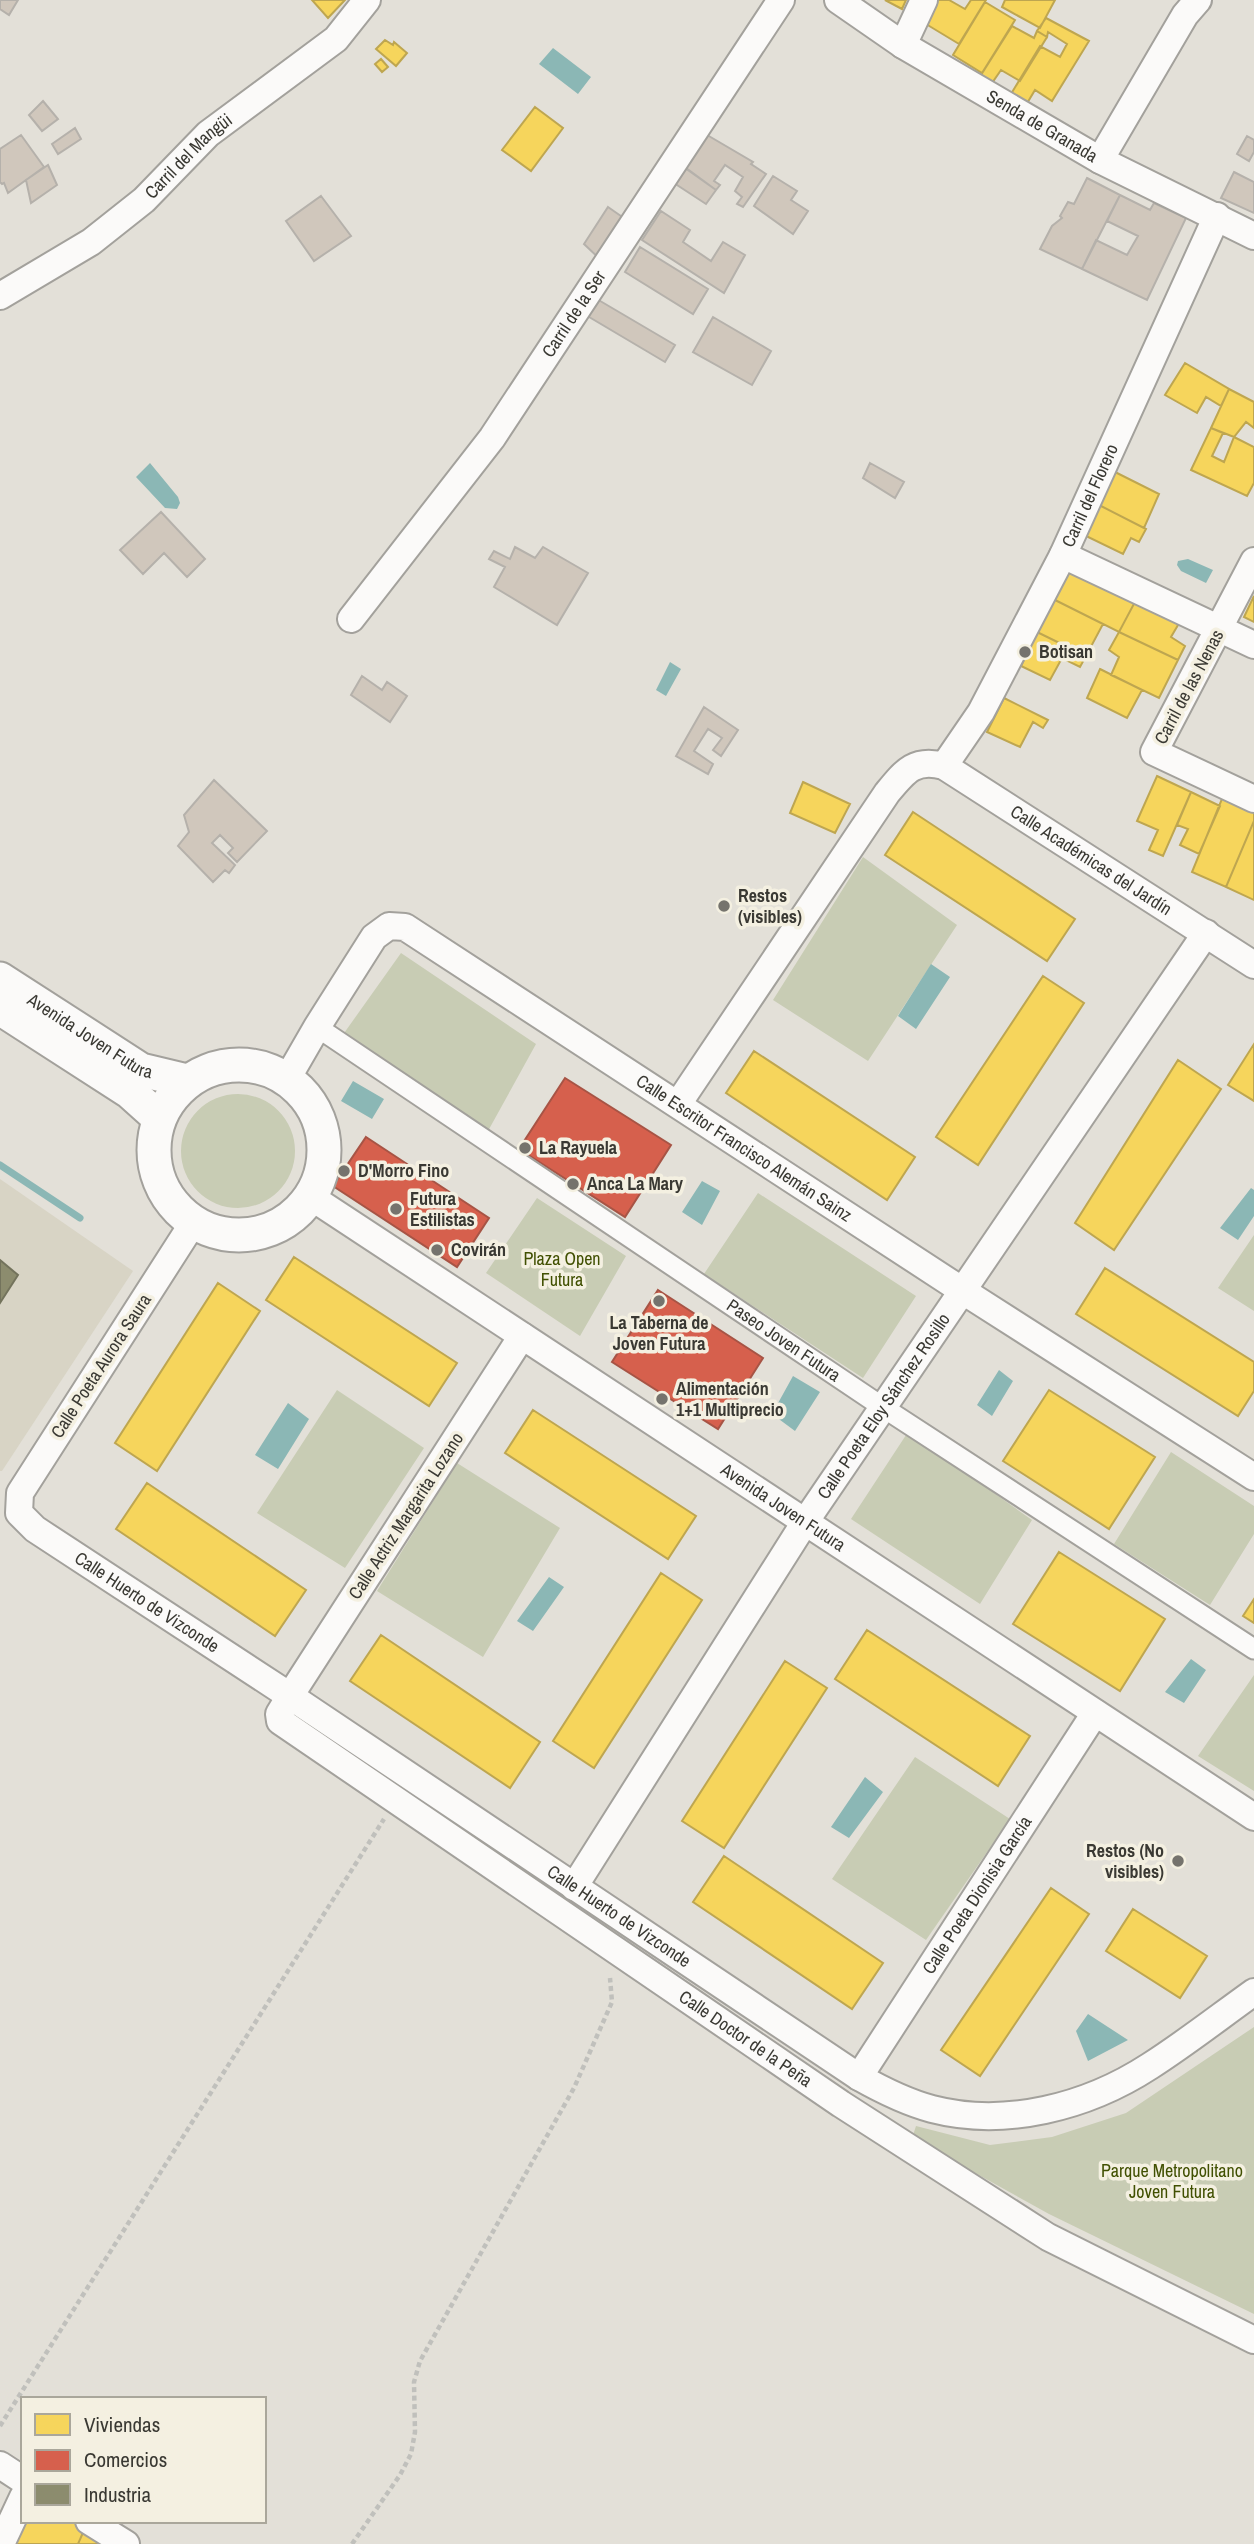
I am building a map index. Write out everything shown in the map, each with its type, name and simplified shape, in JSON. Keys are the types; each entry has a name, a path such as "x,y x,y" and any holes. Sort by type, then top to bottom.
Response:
{"street":[{"name":"Carril del Mangüi","path":"0,296 91,242 145,200 208,134 336,39 367,0"},
{"name":"Carril de la Ser","path":"351,619 492,438 781,0"},
{"name":"Senda de Granada","path":"838,0 903,45 1100,159 1254,236"},
{"path":"903,45 924,0"},
{"path":"1100,159 1185,15 1198,0"},
{"name":"Carril del Florero","path":"934,764 987,701 1063,555 1217,216"},
{"path":"1063,555 1254,645"},
{"name":"Carril de las Nenas","path":"1254,561 1154,752 1254,799"},
{"path":"678,1104 887,793 906,772 934,764"},
{"name":"Calle Académicas del Jardín","path":"934,764 1254,965"},
{"name":"Calle Escritor Francisco Alemán Sainz","path":"287,1079 374,937 389,926 405,927 963,1291 1253,1472"},
{"name":"Calle Poeta Eloy Sánchez Rosillo","path":"574,1886 806,1522 1206,933"},
{"name":"Avenida Joven Futura","path":"0,979 141,1070 187,1081"},
{"name":"Avenida Joven Futura","path":"0,1008 130,1092 159,1118"},
{"name":"Paseo Joven Futura","path":"317,1027 884,1408 1254,1649"},
{"path":"254,1065 287,1079 311,1102 323,1133 323,1167 311,1198 293,1217 270,1230 244,1236 218,1233 193,1223 169,1200 155,1169 153,1143 159,1118 171,1098 187,1081 219,1066 254,1065"},
{"name":"Avenida Joven Futura","path":"311,1198 1254,1817"},
{"name":"Calle Poeta Aurora Saura","path":"10,1516 32,1473 193,1223"},
{"name":"Calle Actriz Margarita Lozano","path":"289,1696 522,1336"},
{"name":"Calle Huerto de Vizconde","path":"10,1516 26,1522 859,2077 889,2094 932,2109 965,2115 1002,2117 1042,2111 1075,2102 1110,2088 1149,2067 1254,1992"},
{"name":"Calle Doctor de la Peña","path":"289,1696 279,1714 283,1725 841,2104 1048,2237 1254,2340"},
{"name":"Calle Poeta Dionisia García","path":"859,2077 1095,1713"},
{"path":"0,2465 21,2479"},
{"path":"1,2544 21,2501"},
{"path":"92,2523 126,2544"}],"path":[{"path":"0,2426 395,1801"},
{"path":"352,2544 400,2475 411,2454 415,2432 414,2382 420,2361 574,2088 604,2026 612,2002 612,1985 600,1941"}],"shaded area":[{"path":"0,1179 133,1271 2,1471 0,1471"}],"green space":[{"path":"863,857 957,925 868,1061 773,1000"},
{"path":"401,953 536,1044 488,1131 342,1036"},
{"path":"238,1094 260,1099 278,1111 290,1129 295,1151 290,1173 278,1191 260,1203 238,1208 216,1203 198,1191 186,1173 181,1151 186,1129 198,1111 216,1099"},
{"path":"758,1193 916,1296 863,1378 704,1274"},
{"name":"Plaza Open Futura","path":"537,1198 626,1256 580,1336 486,1273"},
{"path":"1254,1235 1254,1311 1218,1288"},
{"path":"337,1390 424,1448 345,1568 257,1513"},
{"path":"908,1432 1032,1520 980,1604 851,1519"},
{"path":"1171,1452 1254,1506 1254,1534 1210,1605 1114,1544"},
{"path":"457,1463 560,1528 483,1657 377,1591"},
{"path":"1254,1675 1254,1791 1198,1756"},
{"path":"915,1757 1010,1819 926,1940 832,1879"},
{"name":"Parque Metropolitano Joven Futura","path":"1254,2027 1254,2314 1049,2214 912,2138 916,2126 990,2145 1052,2137 1126,2113"}],"water":[{"path":"553,48 591,77 578,94 539,64"},
{"path":"150,463 178,497 180,503 177,509 165,508 136,477"},
{"path":"1188,559 1213,570 1206,583 1181,571 1177,565 1178,561"},
{"path":"670,662 681,669 666,696 656,690"},
{"path":"931,964 950,977 916,1029 898,1016"},
{"path":"353,1081 384,1099 372,1119 341,1101"},
{"path":"702,1181 720,1191 702,1225 682,1212"},
{"path":"1251,1188 1254,1190 1254,1216 1238,1240 1220,1228"},
{"path":"999,1370 1013,1381 992,1416 977,1405"},
{"path":"793,1376 820,1392 795,1431 772,1414"},
{"path":"288,1403 309,1419 278,1469 255,1455"},
{"path":"549,1577 564,1587 533,1631 517,1621"},
{"path":"1191,1659 1206,1670 1184,1703 1165,1692"},
{"path":"865,1777 883,1792 849,1838 831,1827"},
{"path":"1088,2014 1128,2040 1088,2061 1076,2031"}],"building: Viviendas":[{"path":"312,0 345,0 328,18"},
{"path":"885,0 906,0 902,9"},
{"path":"933,0 949,0 965,9 971,0 986,0 959,44 921,21"},
{"path":"1005,0 1055,0 1040,28 1002,7"},
{"path":"985,2 1015,20 982,73 953,55"},
{"path":"1046,18 1089,41 1052,101 1035,90 1026,105 1011,94 1040,46 1060,57 1067,44 1048,32 1047,37 1037,31"},
{"path":"1012,26 1034,38 1037,31 1047,37 1020,81 1001,70 992,83 981,75"},
{"path":"385,40 393,45 394,42 407,53 396,66 376,49"},
{"path":"381,59 388,67 382,72 375,64"},
{"path":"535,107 563,128 531,171 502,150"},
{"path":"1185,363 1229,389 1221,406 1206,397 1197,413 1165,395"},
{"path":"1229,389 1254,402 1254,428 1246,422 1234,437 1211,428"},
{"path":"1211,428 1223,433 1212,456 1224,462 1234,437 1254,447 1254,483 1247,496 1191,470"},
{"path":"1113,471 1159,494 1144,528 1099,505"},
{"path":"1099,505 1146,529 1139,542 1131,538 1123,554 1084,535"},
{"path":"1067,568 1135,602 1119,632 1053,599"},
{"path":"1254,596 1254,622 1244,617"},
{"path":"1137,598 1181,620 1171,637 1185,646 1178,660 1119,632"},
{"path":"1053,599 1103,624 1086,656 1037,632"},
{"path":"1037,632 1086,656 1080,667 1062,658 1050,680 1021,666"},
{"path":"1119,632 1178,660 1159,698 1111,675 1119,657 1109,650"},
{"path":"1100,669 1142,690 1127,718 1087,698"},
{"path":"1004,698 1048,720 1043,728 1033,722 1020,747 987,732"},
{"path":"1157,776 1191,792 1163,856 1149,850 1158,830 1137,821"},
{"path":"803,782 850,804 835,833 790,813"},
{"path":"1226,789 1254,802 1254,821 1226,887 1192,872"},
{"path":"1191,792 1220,806 1199,854 1180,845 1188,829 1177,825"},
{"path":"913,812 1075,919 1047,961 885,855"},
{"path":"1254,821 1254,900 1226,887"},
{"path":"1043,976 1084,1003 978,1165 936,1137"},
{"path":"1254,1044 1254,1101 1228,1085"},
{"path":"754,1051 915,1157 887,1200 726,1093"},
{"path":"1178,1060 1221,1089 1114,1250 1075,1223"},
{"path":"294,1257 457,1363 429,1406 266,1300"},
{"path":"1105,1268 1254,1362 1254,1391 1238,1416 1076,1314"},
{"path":"218,1283 260,1311 157,1471 115,1443"},
{"path":"1049,1390 1155,1457 1109,1529 1003,1461"},
{"path":"533,1410 696,1516 668,1559 505,1453"},
{"path":"147,1483 306,1590 275,1636 116,1529"},
{"path":"1059,1552 1165,1619 1120,1691 1013,1624"},
{"path":"661,1573 702,1600 594,1768 553,1741"},
{"path":"1254,1599 1254,1623 1243,1616"},
{"path":"867,1630 1030,1736 998,1786 835,1679"},
{"path":"381,1635 540,1742 510,1788 350,1681"},
{"path":"785,1661 827,1688 724,1848 682,1821"},
{"path":"724,1856 883,1963 852,2009 693,1902"},
{"path":"1051,1888 1089,1914 980,2076 941,2050"},
{"path":"1133,1909 1207,1956 1180,1998 1106,1951"},
{"path":"22,2523 78,2523 85,2528 78,2544 12,2544"},
{"path":"85,2528 108,2544 78,2544"}],"building: Comercios":[{"path":"565,1078 671,1145 625,1217 519,1149"},
{"path":"366,1137 489,1218 457,1267 333,1186"},
{"path":"658,1290 763,1358 718,1429 612,1362"}],"building: Industria":[{"path":"0,1260 18,1275 0,1303"}],"building: Otros":[{"path":"0,0 18,0 9,15 0,9"},
{"path":"43,101 58,119 42,131 29,115"},
{"path":"75,128 81,139 58,154 52,144"},
{"path":"702,132 753,162 751,164 766,174 743,207 737,204 742,197 735,191 743,177 725,165 714,181 720,185 716,190 682,165"},
{"path":"21,135 44,167 8,193 4,183 0,182 0,149"},
{"path":"1247,136 1254,140 1254,152 1249,161 1237,154"},
{"path":"48,165 57,185 31,203 26,180"},
{"path":"685,168 716,190 706,204 674,183"},
{"path":"1234,172 1254,182 1254,213 1221,198"},
{"path":"773,176 797,191 791,200 808,211 793,234 754,206"},
{"path":"1087,178 1120,195 1082,269 1040,249 1052,226 1062,218 1060,216 1068,202 1074,204"},
{"path":"1120,195 1150,210 1154,203 1186,218 1147,300 1082,269 1096,240 1127,255 1138,236 1107,221"},
{"path":"321,196 351,236 314,261 286,221"},
{"path":"608,207 628,221 603,262 584,244"},
{"path":"661,211 690,230 683,242 711,261 723,242 745,255 724,293 642,240"},
{"path":"640,247 708,289 693,314 625,272"},
{"path":"590,295 675,345 665,362 579,311"},
{"path":"713,317 771,351 752,385 693,352"},
{"path":"870,463 904,482 895,498 863,478"},
{"path":"161,512 205,559 187,577 164,553 143,574 120,550"},
{"path":"515,547 535,558 543,547 588,573 557,625 494,587 505,567 489,559 494,551 510,559"},
{"path":"362,676 382,690 387,682 407,696 390,722 351,695"},
{"path":"704,707 738,730 721,756 713,750 722,738 708,729 694,751 713,764 708,774 676,756"},
{"path":"214,780 267,831 237,862 228,853 233,848 220,835 212,843 235,865 229,873 225,870 213,882 178,846 189,832 184,815"}],"waterway":[{"path":"0,1165 80,1218"}],"place":[{"name":"Botisan","path":"1025,652"},
{"name":"Restos (visibles)","path":"724,906"},
{"name":"La Rayuela","path":"525,1148"},
{"name":"D'Morro Fino","path":"344,1171"},
{"name":"Anca La Mary","path":"573,1184"},
{"name":"Futura Estilistas","path":"396,1209"},
{"name":"Covirán","path":"437,1250"},
{"name":"La Taberna de Joven Futura","path":"659,1301"},
{"name":"Alimentación 1+1 Multiprecio","path":"662,1399"},
{"name":"Restos (No visibles)","path":"1178,1861"}]}
